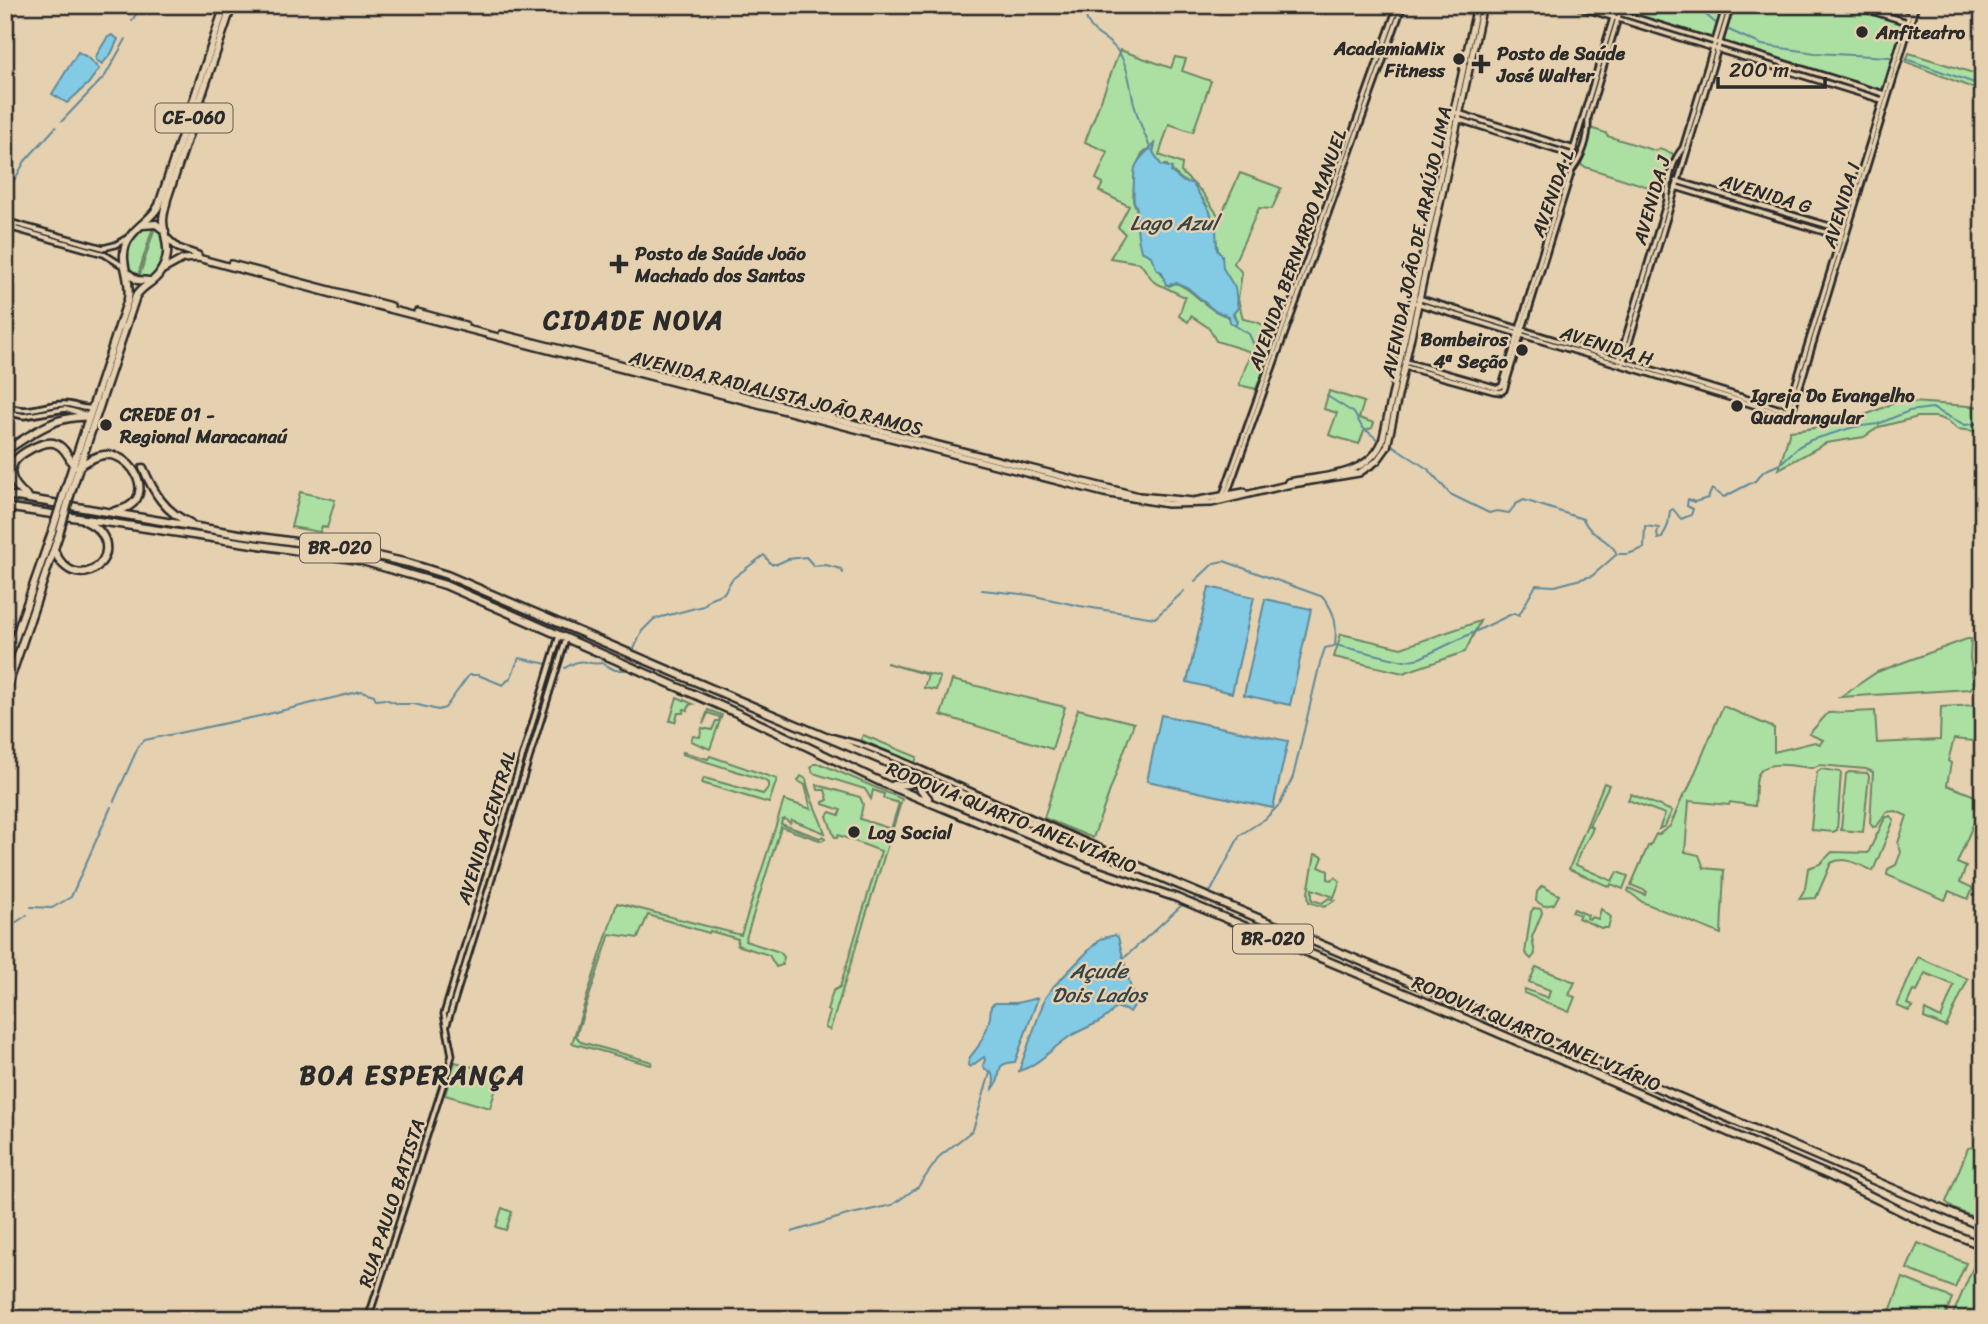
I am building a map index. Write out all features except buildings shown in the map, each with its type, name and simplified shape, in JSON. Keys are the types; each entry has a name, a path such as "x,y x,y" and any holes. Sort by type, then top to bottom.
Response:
{"highway":[{"name":"CE-060","path":"131,236 152,217 159,205 225,5"},
{"name":"CE-060","path":"161,272 167,254 163,218 167,199 232,5"},
{"path":"142,225 156,224 167,236"},
{"path":"76,466 89,414 128,299 130,282 123,255 131,236"},
{"path":"126,270 137,280 150,281"},
{"path":"5,667 55,533 136,296 139,289 161,272"},
{"path":"5,451 52,422 89,414"},
{"path":"29,498 17,488 12,477 13,463 19,455 41,443 53,443 64,449 76,466"},
{"path":"76,466 104,455 116,456 128,464 139,481 139,496 128,508 107,511"},
{"path":"142,468 156,495 167,509 201,528"},
{"name":"RODOVIA QUARTO ANEL VIÁRIO","path":"5,495 201,528 325,545 408,562 447,575 1983,1227"},
{"name":"RODOVIA QUARTO ANEL VIÁRIO","path":"5,507 368,562 445,586 771,728 885,784 1087,867 1177,898 1447,1011 1819,1171 1983,1246"},
{"path":"53,550 60,563 72,572 86,572 102,562 106,548 102,533 76,517"},
{"path":"5,694 53,550 55,533"},
{"path":"316,553 325,545"},
{"path":"647,674 649,662"},
{"path":"885,784 905,785 913,780 912,776 895,765"},
{"path":"940,806 925,796 919,787 923,782 945,786"},
{"path":"1289,945 1293,933"},
{"path":"1447,1011 1451,1000"},
{"path":"1574,1067 1580,1055"},
{"path":"1611,1083 1612,1069"},
{"path":"1895,1208 1903,1193"}],"main road":[{"name":"AVENIDA JOÃO DE ARAÚJO LIMA","path":"1475,30 1477,5"},
{"name":"AVENIDA JOÃO DE ARAÚJO LIMA","path":"1357,471 1371,460 1382,442 1416,300 1472,40 1483,5"},
{"name":"AVENIDA RADIALISTA JOÃO RAMOS","path":"167,236 178,248 187,252 1105,489 1167,500 1224,499"},
{"name":"AVENIDA RADIALISTA JOÃO RAMOS","path":"161,272 175,262 198,258 1104,493 1167,504 1193,505 1224,499"},
{"name":"AVENIDA JOÃO DE ARAÚJO LIMA","path":"1357,471 1377,461 1387,447 1416,300"},
{"path":"1224,499 1357,471"}],"street":[{"name":"AVENIDA BERNARDO MANUEL","path":"1224,499 1401,5"},
{"path":"1573,5 1886,98"},
{"path":"1594,5 1716,46"},
{"name":"AVENIDA L","path":"1520,332 1620,5"},
{"name":"AVENIDA J","path":"1620,362 1677,181 1728,5"},
{"path":"1853,5 1910,20"},
{"path":"1874,5 1910,20"},
{"name":"AVENIDA I","path":"1791,410 1914,5"},
{"name":"AVENIDA L","path":"1405,364 1493,391 1502,389 1572,170 1580,158 1589,130 1588,118 1594,90"},
{"path":"1456,116 1574,149"},
{"path":"1456,116 1572,155"},
{"name":"AVENIDA J","path":"1620,362 1667,201 1667,184 1676,155 1683,148 1694,119"},
{"name":"AVENIDA G","path":"1677,181 1845,231"},
{"name":"AVENIDA G","path":"1675,187 1843,238"},
{"path":"5,224 103,248 131,236"},
{"path":"5,224 104,254 126,270"},
{"name":"AVENIDA H","path":"1416,300 1780,413 1791,410"},
{"path":"5,406 22,411 66,404 87,410 89,414"},
{"path":"5,412 24,416 65,409 89,414"},
{"name":"AVENIDA CENTRAL","path":"452,1055 444,1014 563,638"},
{"name":"AVENIDA CENTRAL","path":"446,1026 452,1015 563,638"},
{"path":"821,735 849,740 901,760 1207,897"},
{"path":"444,1014 452,1015"},
{"name":"RUA PAULO BATISTA","path":"368,1319 452,1055"}],"green space":[{"path":"1624,5 1724,5 1713,41 1622,11"},
{"path":"1732,5 1843,5 1903,24 1882,92 1721,43"},
{"path":"1120,50 1171,68 1175,57 1186,59 1182,71 1211,81 1193,132 1169,124 1159,155 1182,164 1181,172 1202,192 1220,218 1240,173 1281,188 1272,209 1259,208 1234,263 1242,273 1238,299 1243,319 1257,322 1279,333 1256,389 1239,385 1251,352 1216,341 1209,328 1191,316 1188,322 1179,316 1185,297 1154,282 1140,263 1110,258 1125,234 1118,227 1129,206 1099,191 1103,183 1096,179 1108,152 1085,142","holes":["1155,145 1153,152 1161,165 1167,165 1198,193 1206,204 1212,218 1237,322 1210,308 1182,286 1176,283 1169,286 1151,256 1135,220 1137,211 1133,200 1135,168 1142,154"]},
{"path":"1909,53 1983,76 1983,92 1906,62"},
{"path":"1593,129 1656,151 1659,149 1672,153 1664,189 1661,191 1582,166 1590,131"},
{"path":"144,227 153,227 137,278 129,266 128,252 133,238"},
{"path":"155,227 164,239 162,261 149,279 139,278"},
{"path":"1329,391 1364,402 1359,418 1374,423 1372,428 1364,431 1359,444 1329,435 1337,413 1324,409"},
{"path":"1897,401 1983,407 1983,432 1957,429 1948,421 1936,417 1918,417 1879,427 1864,437 1826,443 1779,469 1790,431 1845,421"},
{"path":"300,492 335,500 327,528 322,526 320,532 291,527"},
{"path":"1480,621 1465,652 1403,673 1334,657 1341,634 1401,648"},
{"path":"1983,628 1983,681 1981,682 1977,633"},
{"path":"1971,639 1970,658 1974,685 1970,689 1840,697 1877,672"},
{"path":"886,663 940,677 936,690 924,688 928,675"},
{"path":"952,680 1065,707 1052,749 941,715"},
{"path":"677,697 693,704 689,705 688,710 684,709 683,713 678,713 675,722 670,721"},
{"path":"1723,706 1774,728 1774,752 1815,742 1820,744 1823,740 1809,734 1828,713 1875,711 1877,743 1940,740 1941,707 1979,707 1983,742 1954,739 1948,761 1951,763 1947,785 1983,801 1957,863 1966,867 1960,882 1973,888 1968,899 1949,891 1945,900 1887,875 1888,869 1896,865 1901,852 1898,843 1907,816 1896,811 1887,812 1877,826 1873,827 1870,823 1873,772 1819,765 1813,768 1782,765 1766,767 1757,777 1755,806 1730,802 1729,805 1689,801 1685,852 1699,855 1704,868 1724,870 1721,934 1642,902 1628,891 1629,888 1645,895 1646,891 1631,885 1648,846 1656,834 1670,826"},
{"path":"1078,709 1134,723 1093,838 1044,818"},
{"path":"708,710 722,715 710,749 691,741 693,736 700,737 702,728 712,730 716,721 719,721 720,717 708,713 703,724"},
{"path":"863,735 917,757 915,763 861,740"},
{"path":"683,752 708,759 710,756 777,779 769,803 702,783 704,778 763,794 768,788 768,783 764,780 682,754"},
{"path":"821,764 902,799 830,1030 825,1028 830,1012 827,1010 833,991 840,987 881,851 838,835 837,838 834,836 827,816 830,812 839,815 841,810 823,804 828,800 825,790 818,790 817,785 860,797 863,804 860,819 891,829 899,803 883,798 884,794 873,790 871,799 865,789 813,773 811,767"},
{"path":"1821,769 1841,772 1837,830 1833,832 1811,828 1817,772"},
{"path":"1867,773 1869,776 1863,832 1841,830 1846,774"},
{"path":"801,776 806,779 825,833 792,820 790,823 782,820 781,824 820,838 823,836 825,839 822,841 781,827 745,941 780,952 784,957 782,965 776,967 769,955 737,945 738,939 648,915 638,938 610,934 576,1036 581,1042 652,1062 651,1065 572,1043 617,903 741,935 784,800 811,809 805,785 798,781"},
{"path":"1604,783 1609,785 1589,826 1593,828 1576,865 1612,881 1617,872 1628,876 1623,889 1611,884 1610,887 1569,869"},
{"path":"1631,794 1672,811 1665,826 1659,829 1665,814 1628,800"},
{"path":"1890,816 1894,820 1873,871 1842,860 1831,863 1816,898 1799,899 1805,889 1808,868 1820,864 1832,852 1868,853 1885,818"},
{"path":"1315,854 1323,857 1319,867 1328,871 1328,879 1335,877 1340,881 1334,897 1312,889 1312,900 1322,903 1329,898 1335,900 1324,907 1309,902 1308,893"},
{"path":"1542,886 1559,895 1554,904 1544,906 1536,901 1537,892"},
{"path":"1534,908 1541,909 1542,913 1532,937 1535,954 1531,959 1525,953 1531,912"},
{"path":"1574,909 1588,915 1587,918 1598,919 1601,909 1611,917 1608,928 1601,928 1578,918 1580,915 1572,912"},
{"path":"1918,957 1968,979 1946,1027 1924,1018 1925,1010 1941,1018 1954,985 1925,973 1917,992 1913,991 1907,1004 1913,1007 1909,1011 1897,1006"},
{"path":"1536,967 1575,982 1569,995 1575,997 1569,1012 1524,993 1525,989 1548,998 1550,990 1529,982"},
{"path":"455,1062 500,1075 490,1108 445,1095"},
{"path":"1968,1148 1983,1151 1983,1187 1973,1211 1983,1216 1983,1221 1954,1209 1946,1202"},
{"path":"502,1208 512,1212 506,1230 496,1227"},
{"path":"1918,1243 1966,1263 1955,1288 1907,1269"},
{"path":"1974,1265 1983,1269 1983,1319 1951,1319"},
{"path":"1903,1278 1952,1298 1944,1319 1887,1319"}],"water":[{"path":"112,35 118,39 111,54 102,64 96,60 96,56 107,38"},
{"path":"78,52 89,58 99,69 88,84 67,103 52,94"},
{"name":"Lago Azul","path":"1155,142 1153,152 1161,165 1172,168 1171,172 1184,182 1192,183 1209,210 1216,228 1217,250 1222,255 1223,268 1235,288 1238,308 1233,314 1237,322 1235,326 1230,322 1229,316 1215,311 1187,287 1177,283 1166,285 1162,272 1157,270 1151,256 1141,251 1134,199 1135,170 1139,160"},
{"path":"1209,587 1254,597 1232,693 1187,682"},
{"path":"1265,599 1311,609 1290,705 1244,695"},
{"path":"1161,715 1288,741 1273,808 1147,781"},
{"name":"Açude Dois Lados","path":"1115,935 1118,937 1135,1004 1130,1012 1116,1007 1100,1021 1069,1037 1039,1061 1019,1071 1045,998 1100,939"},
{"name":"Açude Dois Lados","path":"1038,998 1015,1062 1000,1067 997,1084 993,1089 994,1079 983,1065 984,1057 970,1067 968,1065 986,1031 991,1006 995,1003 1017,1003"}],"waterway":[{"path":"132,21 141,5"},
{"path":"1694,5 1718,25"},
{"path":"1085,8 1089,25 1114,47 1122,59 1136,110 1151,150"},
{"path":"1729,30 1762,45 1815,53 1890,57"},
{"path":"62,121 105,76 126,39"},
{"path":"1906,59 1983,86"},
{"path":"5,184 15,179 25,161 56,127"},
{"path":"1234,325 1249,334 1256,350 1266,360"},
{"path":"1327,396 1354,413 1362,427 1377,439"},
{"path":"1195,581 1214,563 1224,561 1323,597 1335,620 1335,645 1404,661 1420,658 1514,613 1519,615 1536,585 1555,586 1592,576 1617,554 1628,554 1644,548 1645,526 1659,528 1658,539 1662,538 1670,511 1673,509 1681,519 1691,515 1693,509 1687,506 1688,499 1694,502 1708,498 1712,489 1724,497 1755,481 1764,471 1780,464 1798,447 1811,440 1854,427 1878,424 1909,411 1932,408 1965,425 1983,423"},
{"path":"1392,445 1429,470 1450,494 1489,513 1509,513 1516,504 1524,500 1583,519 1591,530 1616,552"},
{"path":"634,649 642,631 654,619 703,606 711,598 724,593 732,579 764,555 771,564 806,557 814,566 826,565 841,569 843,573"},
{"path":"982,590 1030,595 1155,618 1184,591"},
{"path":"1207,892 1211,891 1240,835 1265,819 1280,804 1293,777 1325,648 1334,646"},
{"path":"114,801 139,745 145,740 361,691 374,695 376,700 385,699 438,710 445,708 469,675 478,675 503,685 511,677 519,658 547,664"},
{"path":"565,668 581,661 602,663 615,670 625,670"},
{"path":"31,907 52,908 71,897 111,807"},
{"path":"1192,900 1197,897"},
{"path":"1123,959 1183,904"},
{"path":"5,927 27,915"},
{"path":"792,1232 892,1205 918,1187 940,1156 973,1130 990,1073"}],"place":[{"name":"Anfiteatro","path":"1862,32"},
{"name":"AcademiaMix Fitness","path":"1459,59"},
{"name":"Posto de Saúde José Walter","path":"1481,64"},
{"name":"Posto de Saúde João Machado dos Santos","path":"619,264"},
{"name":"Bombeiros 4ª Seção","path":"1522,350"},
{"name":"Igreja Do Evangelho Quadrangular","path":"1737,406"},
{"name":"CREDE 01 - Regional Maracanaú","path":"106,425"},
{"name":"Log Social","path":"854,832"}],"district":[{"name":"CIDADE NOVA","path":"634,320"},
{"name":"BOA ESPERANÇA","path":"413,1075"}]}
